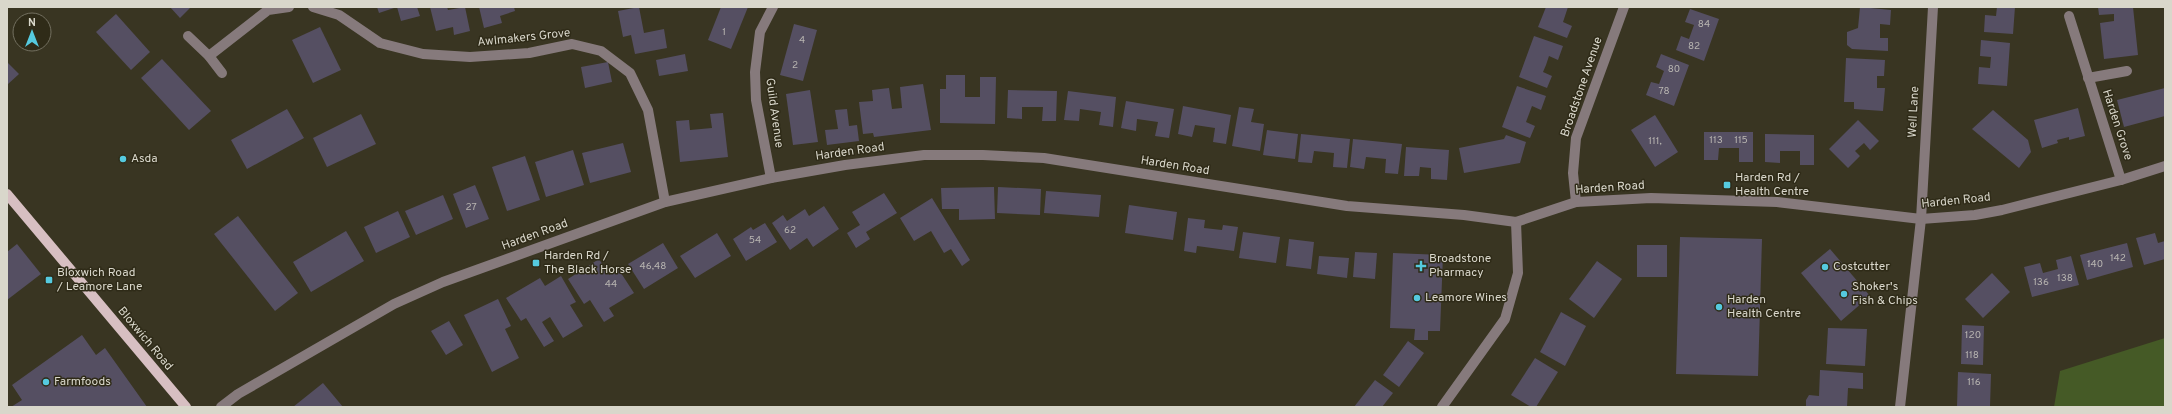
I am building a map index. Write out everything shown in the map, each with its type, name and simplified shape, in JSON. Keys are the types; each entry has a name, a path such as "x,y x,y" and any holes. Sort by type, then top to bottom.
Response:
{"main road":[{"name":"Bloxwich Road","path":"7,194 186,407"}],"street":[{"path":"209,56 268,10 289,7"},
{"name":"Awlmakers Grove","path":"313,7 339,15 380,43 422,54 470,57 521,54 572,44 601,51 630,73 648,110 665,202"},
{"name":"Guild Avenue","path":"771,178 756,100 755,72 760,32 772,7"},
{"name":"Broadstone Avenue","path":"1576,202 1573,173 1576,138 1624,7"},
{"name":"Well Lane","path":"1900,407 1921,219 1933,7"},
{"name":"Harden Grove","path":"2069,16 2122,180"},
{"path":"188,36 209,56 222,73"},
{"name":"Harden Grove","path":"2088,78 2127,71"},
{"name":"Harden Road","path":"221,407 238,394 394,304 443,282 665,202 771,178 845,165 924,155 982,155 1044,158 1347,206 1464,215 1516,222 1576,202 1651,198 1777,202 1921,219 2002,210 2122,180 2165,166"},
{"path":"1442,407 1505,319 1518,273 1516,222"}],"green space":[{"path":"2165,338 2165,407 2054,407 2060,371"}],"building":[{"path":"170,7 191,7 180,18"},
{"path":"377,7 397,7 379,13"},
{"path":"397,7 417,7 420,16 401,21"},
{"path":"430,7 447,7 448,10 465,7 470,31 454,35 453,27 436,31"},
{"path":"479,7 514,7 515,11 500,16 502,23 484,28"},
{"path":"639,7 644,33 664,29 667,48 635,54 631,35 623,37 618,11"},
{"path":"721,7 748,7 731,49 708,40"},
{"path":"1546,7 1568,7 1563,22 1572,26 1567,38 1538,27"},
{"path":"1860,7 1891,10 1890,25 1880,24 1880,38 1888,38 1888,51 1852,49 1847,45 1847,32 1858,28"},
{"path":"1997,7 2015,7 2013,34 1984,32 1985,15 1996,16"},
{"path":"2098,7 2133,7 2138,55 2104,59 2100,23 2114,21 2114,14 2099,15"},
{"path":"1690,9 1719,19 1704,61 1676,50 1681,36 1689,39 1694,25 1685,22"},
{"path":"116,14 150,52 131,70 96,32"},
{"path":"794,24 817,30 803,81 780,75"},
{"path":"320,27 341,70 313,83 292,40"},
{"path":"1534,36 1563,46 1558,60 1549,56 1543,72 1552,76 1547,88 1519,77"},
{"path":"1981,40 2010,43 2007,86 1978,84 1979,67 1990,68 1991,57 1980,56"},
{"path":"685,54 688,71 659,76 656,60"},
{"path":"1661,54 1689,65 1674,106 1646,95 1651,82 1659,84 1664,71 1656,67"},
{"path":"1846,58 1885,60 1884,76 1877,76 1877,88 1885,88 1883,111 1854,109 1854,102 1844,102"},
{"path":"162,59 211,111 189,130 141,78"},
{"path":"7,62 19,74 7,85"},
{"path":"608,62 612,82 585,88 581,67"},
{"path":"946,75 965,75 965,97 980,97 980,77 996,77 995,124 940,123 940,89 946,89"},
{"path":"923,84 931,130 874,137 873,133 863,134 859,102 873,101 872,90 889,88 892,109 902,108 900,87"},
{"path":"1517,86 1546,96 1541,110 1532,106 1526,122 1535,126 1530,138 1502,127"},
{"path":"2165,88 2165,116 2124,127 2117,100"},
{"path":"810,90 818,142 793,145 786,94"},
{"path":"1008,90 1057,91 1056,121 1042,121 1043,107 1022,107 1022,119 1007,118"},
{"path":"1068,91 1116,97 1113,127 1099,125 1101,112 1080,109 1079,121 1064,120"},
{"path":"1126,101 1174,109 1169,138 1155,136 1158,122 1137,119 1136,131 1121,128"},
{"path":"1183,106 1231,115 1226,144 1213,142 1215,128 1195,125 1192,137 1178,134"},
{"path":"1239,107 1254,109 1251,122 1264,124 1260,151 1232,146"},
{"path":"2078,108 2085,136 2069,140 2069,137 2057,140 2058,143 2042,148 2034,120"},
{"path":"287,109 304,138 247,169 231,140"},
{"path":"847,109 849,126 857,125 859,141 827,145 825,130 838,129 835,110"},
{"path":"1993,110 2028,140 2031,152 2019,168 1972,129"},
{"path":"723,113 728,157 680,162 676,121 689,120 690,130 712,128 710,114"},
{"path":"361,114 376,144 327,167 313,138"},
{"path":"1655,115 1678,152 1655,167 1631,130"},
{"path":"1858,120 1879,141 1870,150 1864,143 1855,151 1860,156 1848,168 1829,149"},
{"path":"1267,130 1298,134 1295,159 1263,155"},
{"path":"1704,132 1753,132 1753,162 1739,162 1739,148 1719,148 1718,160 1704,160"},
{"path":"1301,134 1350,139 1347,168 1333,167 1334,153 1314,151 1312,163 1298,162"},
{"path":"1765,134 1814,135 1814,165 1800,165 1800,151 1780,151 1780,163 1765,162"},
{"path":"1506,135 1526,142 1520,163 1464,173 1459,148 1504,139"},
{"path":"1353,139 1402,144 1398,174 1385,173 1386,159 1366,157 1364,169 1350,167"},
{"path":"623,143 631,172 590,183 582,153"},
{"path":"1406,147 1449,150 1447,180 1431,179 1431,168 1420,167 1419,176 1404,176"},
{"path":"573,150 584,185 546,197 535,162"},
{"path":"525,156 540,200 507,211 492,167"},
{"path":"475,185 489,219 466,228 453,194"},
{"path":"994,187 995,219 959,220 959,209 942,209 941,188"},
{"path":"998,187 1041,189 1040,215 997,213"},
{"path":"1046,191 1101,195 1099,217 1044,213"},
{"path":"884,193 897,213 866,232 870,239 856,248 847,233 860,225 852,212"},
{"path":"443,195 453,219 416,235 405,211"},
{"path":"932,198 970,260 962,266 951,249 944,253 931,231 914,241 900,218"},
{"path":"1129,205 1177,212 1173,240 1125,233"},
{"path":"824,206 839,229 813,247 807,238 790,250 772,223 783,215 787,221 805,209 809,216"},
{"path":"398,211 410,237 376,253 364,227"},
{"path":"238,216 298,293 275,311 214,234"},
{"path":"1188,218 1205,220 1204,228 1222,230 1223,225 1238,227 1234,251 1197,246 1196,253 1184,251"},
{"path":"765,223 777,242 746,261 733,239 751,227 753,230"},
{"path":"346,231 364,261 311,292 293,262"},
{"path":"1243,232 1280,237 1276,263 1239,258"},
{"path":"717,233 731,256 695,278 680,256"},
{"path":"2155,233 2158,243 2165,241 2165,259 2144,265 2136,238"},
{"name":"Harden Health Centre","path":"1680,237 1762,239 1758,376 1676,374"},
{"path":"1289,239 1314,242 1311,269 1286,266"},
{"path":"663,243 678,268 644,289 628,264"},
{"path":"2127,243 2133,267 2087,280 2080,255"},
{"path":"17,244 41,274 7,300 7,252"},
{"path":"1637,245 1667,245 1667,277 1637,277"},
{"path":"1830,249 1870,296 1841,321 1801,273"},
{"path":"1355,252 1377,253 1375,279 1353,277"},
{"path":"1393,253 1443,255 1440,331 1428,331 1428,340 1414,340 1415,329 1390,328"},
{"path":"1319,256 1349,258 1347,278 1317,274"},
{"path":"2071,256 2079,285 2032,297 2024,267 2040,263 2043,273 2058,269 2056,260"},
{"path":"599,259 609,275 619,270 634,293 609,308 614,316 604,322 590,300 584,304 568,279"},
{"path":"1597,261 1622,279 1594,318 1569,299"},
{"path":"1992,273 2010,292 1983,318 1965,299"},
{"path":"561,276 576,302 570,305 583,326 563,338 550,317 542,322 554,341 544,347 526,318 521,321 506,298 540,278 545,286"},
{"path":"498,299 511,326 505,329 519,358 492,372 464,315"},
{"path":"1561,312 1586,326 1565,366 1540,352"},
{"path":"449,321 463,345 446,355 431,331"},
{"path":"1962,325 1984,326 1983,365 1961,364"},
{"path":"1828,328 1867,329 1865,366 1826,364"},
{"path":"82,335 96,355 105,348 147,407 11,407 22,400 12,385"},
{"path":"1408,341 1424,353 1399,387 1383,375"},
{"path":"1535,358 1558,372 1536,407 1531,407 1511,395"},
{"path":"1820,370 1863,373 1863,389 1848,388 1847,407 1806,407 1806,400 1809,395 1819,396"},
{"path":"1958,372 1991,374 1990,407 1957,407"},
{"path":"1375,380 1393,393 1382,407 1354,407"},
{"path":"323,383 343,407 293,407"}],"place":[{"name":"Asda","path":"123,159"},
{"name":"Harden Rd / Health Centre","path":"1727,185"},
{"name":"Harden Rd / The Black Horse","path":"536,263"},
{"name":"Broadstone Pharmacy","path":"1421,266"},
{"name":"Costcutter","path":"1825,267"},
{"name":"Bloxwich Road / Leamore Lane","path":"49,280"},
{"name":"Shoker's Fish & Chips","path":"1844,294"},
{"name":"Leamore Wines","path":"1417,298"},
{"name":"Harden Health Centre","path":"1719,307"},
{"name":"Farmfoods","path":"46,382"}]}
